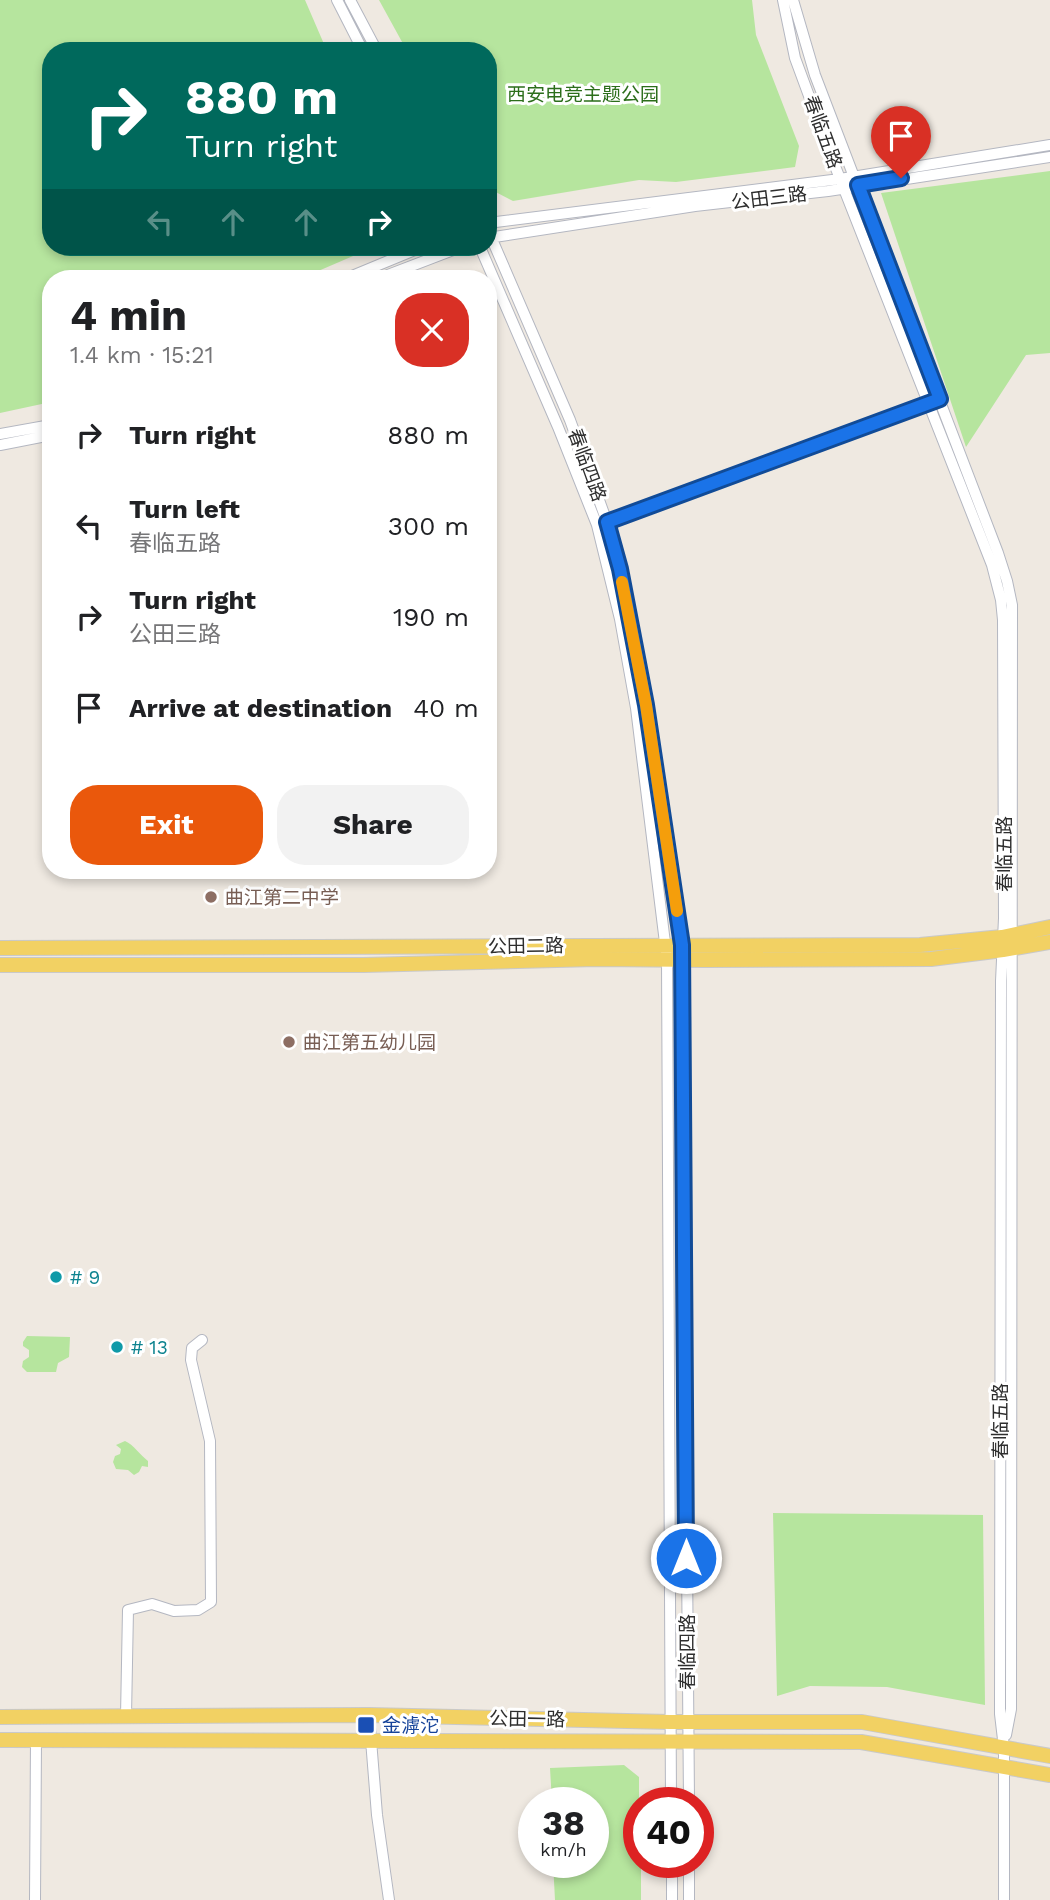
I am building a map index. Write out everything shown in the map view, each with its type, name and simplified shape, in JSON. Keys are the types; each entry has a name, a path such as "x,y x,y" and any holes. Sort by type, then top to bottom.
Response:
{"main road":[{"name":"公田二路","path":"0,948 666,952 683,960 931,958 1007,943 1050,927"},
{"name":"公田二路","path":"0,965 364,965 582,959 666,952 682,945 1050,942"},
{"name":"公田一路","path":"0,1717 369,1715 670,1723 862,1722 1050,1756"},
{"name":"公田一路","path":"0,1740 861,1742 1050,1775"}],"street":[{"path":"337,0 358,42"},
{"path":"350,0 372,42"},
{"name":"春临五路","path":"782,0 795,58 842,184 998,553 1012,605 1007,943 1011,1709 1004,1748 1004,1900"},
{"name":"春临五路","path":"793,0 815,75 857,181 935,401"},
{"name":"公田三路","path":"497,234 842,184 1050,145"},
{"name":"公田三路","path":"857,181 1050,157"},
{"name":"公田三路","path":"497,222 842,184"},
{"name":"春临四路","path":"497,253 570,420 602,523 636,708 666,952 671,1787"},
{"path":"366,270 400,256"},
{"path":"401,270 437,256"},
{"name":"春临四路","path":"497,286 620,569 646,705 682,945 689,1787"},
{"path":"602,523 935,401"},
{"path":"0,434 42,427"},
{"path":"0,445 42,437"},
{"path":"126,1716 128,1609 152,1604 174,1611 198,1610 211,1602 210,1441 191,1360 192,1348 202,1340"},
{"path":"369,1715 377,1815 389,1900"},
{"path":"36,1740 36,1900"},
{"path":"672,1878 672,1900"},
{"path":"689,1878 689,1900"}],"green space":[{"path":"0,0 305,0 323,42 42,42 42,256 353,256 321,270 42,270 42,404 0,413"},
{"name":"西安电竞主题公园","path":"379,0 752,0 756,35 799,146 795,167 676,182 639,180 513,201 497,193 497,42 402,42"},
{"path":"1050,171 1050,353 1026,355 966,447 881,193"},
{"path":"27,1336 70,1337 69,1357 58,1363 56,1372 27,1372 22,1367 23,1361 29,1357 29,1350 23,1346"},
{"path":"125,1441 148,1461 148,1467 142,1466 134,1475 128,1470 116,1469 113,1462 121,1449 116,1445"},
{"path":"773,1513 983,1515 985,1705 887,1687 810,1686 777,1696"},
{"path":"624,1765 639,1777 639,1787 623,1787 623,1878 641,1878 641,1900 555,1900 554,1878 609,1878 609,1787 551,1787 550,1768"}],"slow traffic":[{"path":"622,582 646,705 677,911"}],"place":[{"name":"曲江第二中学","path":"211,897"},
{"name":"曲江第五幼儿园","path":"289,1042"},
{"name":"# 9","path":"56,1277"},
{"name":"# 13","path":"117,1347"},
{"name":"金滹沱","path":"366,1725"}],"route":[{"path":"686,1558 682,945 646,705 620,569 607,522 940,399 858,185 901,178"}]}
